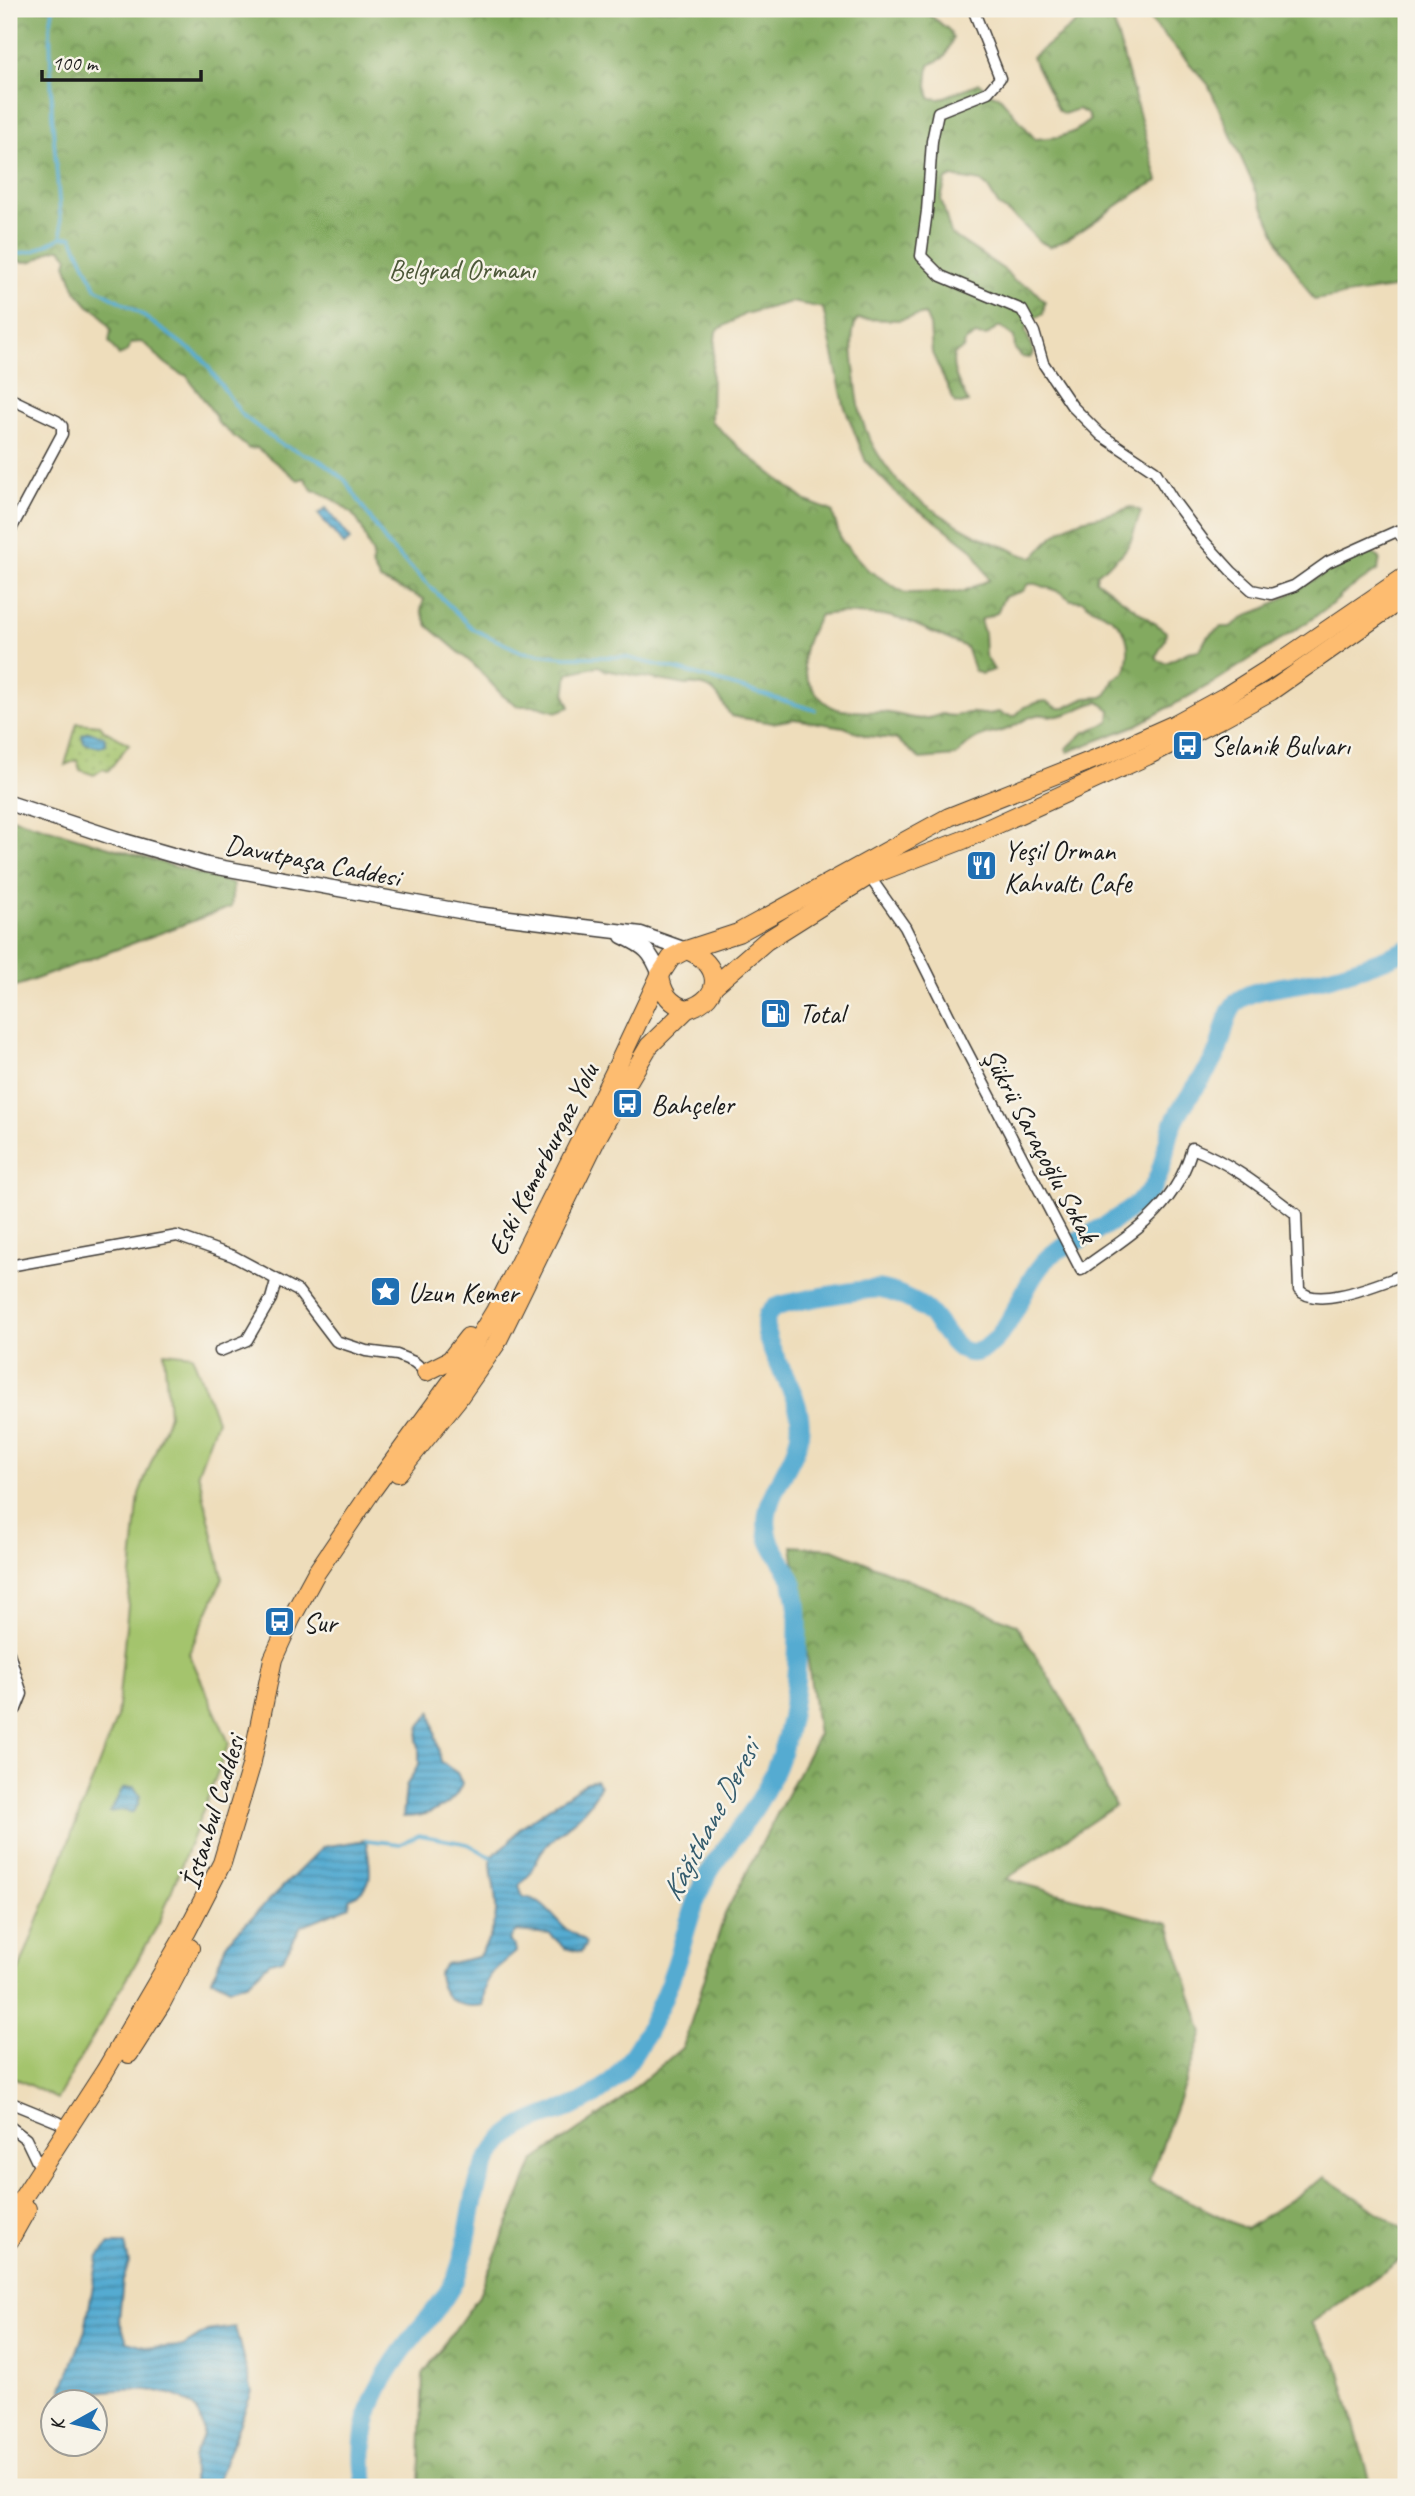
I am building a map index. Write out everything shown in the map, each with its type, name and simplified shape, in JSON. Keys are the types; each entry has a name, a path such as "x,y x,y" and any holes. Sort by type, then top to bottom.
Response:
{"main road":[{"path":"1406,576 1286,658 1173,725 949,817 738,933 686,950 671,958 660,975 661,985 671,1002 687,1009 707,998 714,986 766,941 869,876 963,840 1147,756 1220,719 1271,691 1406,596"},
{"path":"686,950 699,954 705,960 713,974 714,986"},
{"name":"Eski Kemerburgaz Yolu","path":"449,1394 495,1311 660,975"},
{"name":"Eski Kemerburgaz Yolu","path":"449,1394 496,1344 596,1140 649,1046 687,1009"},
{"path":"449,1394 426,1372 450,1360 464,1340 495,1311"},
{"name":"İstanbul Caddesi","path":"9,2219 40,2168 71,2131 161,2004 219,1879 248,1777 273,1659 316,1573 373,1489 449,1394"},
{"name":"İstanbul Caddesi","path":"9,2241 71,2131"}],"street":[{"path":"974,9 1000,78 988,92 938,112 932,141 921,256 941,276 1022,310 1034,332 1042,363 1072,406 1101,435 1155,471 1203,540 1252,590 1271,594 1294,586 1328,562 1397,531 1406,542"},
{"path":"9,398 62,426 62,434 9,533"},
{"name":"Davutpaşa Caddesi","path":"9,803 207,865 476,915 641,934 686,950"},
{"name":"Şükrü Saraçoğlu Sokak","path":"869,876 905,927 962,1044 1081,1270 1157,1213 1180,1181 1192,1148 1212,1155 1249,1178 1296,1214 1299,1290 1305,1296 1314,1298 1355,1292 1406,1274"},
{"path":"615,932 641,945 652,955 660,975"},
{"path":"9,1266 177,1236 233,1256 298,1291 336,1341 366,1351 397,1355 414,1362 426,1372"},
{"path":"220,1351 247,1340 271,1299 276,1281"},
{"path":"9,1653 22,1694 16,1709 9,1711"},
{"path":"9,2102 58,2122 71,2131"},
{"path":"9,2126 26,2139 40,2168"}],"green space":[{"name":"Belgrad Ormanı","path":"9,9 922,9 949,30 953,38 945,57 929,65 927,85 930,98 940,99 979,83 991,94 999,96 1035,139 1059,137 1075,131 1090,120 1087,114 1078,109 1064,114 1059,111 1032,57 1081,19 1100,17 1110,9 1158,181 1050,247 1039,241 999,206 981,182 952,177 946,180 941,199 951,234 1006,271 1014,281 1031,287 1045,302 1043,314 1032,320 1025,329 1034,353 1030,358 1022,357 1015,349 1014,337 1001,327 986,336 976,335 954,354 955,373 968,402 955,403 932,353 930,326 925,314 899,320 857,319 852,339 853,361 862,419 868,435 891,472 915,497 960,526 1025,556 1034,557 1055,535 1075,522 1131,507 1141,511 1130,543 1122,554 1097,574 1096,580 1166,632 1165,640 1156,656 1158,660 1166,663 1188,652 1200,650 1207,637 1221,627 1230,627 1250,614 1266,608 1352,557 1373,554 1380,558 1378,570 1309,621 1213,683 1137,725 1068,752 1066,749 1083,733 1109,722 1110,710 1099,702 1063,715 1033,716 1008,729 974,740 956,756 920,759 896,739 866,736 844,727 794,719 772,723 731,716 715,692 704,686 605,670 599,666 568,673 565,695 570,707 557,712 536,706 518,706 503,696 474,665 428,626 421,610 424,599 380,580 372,566 373,554 363,530 350,512 312,490 305,478 298,480 257,448 249,449 218,423 186,375 165,363 146,345 141,342 131,343 128,351 119,356 109,342 111,330 99,312 89,306 76,291 66,264 68,257 61,249 50,251 29,262 9,259","holes":["791,302 823,308 844,405 866,462 903,500 973,550 989,580 962,592 905,593 868,570 841,540 832,511 806,501 745,453 711,421 716,331 745,314","1028,584 1060,592 1071,600 1083,601 1119,625 1128,643 1128,657 1125,672 1114,679 1107,694 1085,698 1065,708 1058,708 1046,701 1039,702 1024,707 1015,716 998,712 953,716 942,714 921,719 884,712 837,709 820,698 804,670 806,643 820,615 838,613 888,616 907,621 966,647 974,670 981,674 994,670 985,655 984,633 980,620 997,613 1004,597 1023,591"]},
{"path":"1140,9 1406,9 1406,286 1314,300 1283,251 1208,84"},
{"path":"77,723 100,725 105,731 129,744 108,771 103,769 94,775 80,770 77,760 65,765"},
{"path":"9,817 233,884 231,907 9,989"},
{"path":"164,1352 192,1355 217,1420 198,1472 223,1578 189,1653 229,1743 159,1923 57,2099 9,2075 9,1996 117,1717 139,1494 169,1415"},
{"path":"792,1546 833,1549 1016,1624 1071,1713 1115,1806 1006,1879 1169,1924 1203,2033 1149,2182 1246,2229 1325,2177 1406,2231 1406,2256 1311,2323 1337,2361 1371,2487 419,2487 423,2374 478,2297 534,2161 613,2106 683,2047 725,1914 818,1735"}],"water":[{"path":"326,508 351,539 344,545 318,514"},
{"path":"88,732 104,736 106,744 100,747 84,743 82,735"},
{"path":"431,1712 441,1762 457,1773 462,1783 453,1798 438,1809 430,1813 403,1817 406,1786 419,1764 417,1740 420,1726"},
{"path":"596,1780 600,1786 595,1796 576,1819 546,1846 529,1875 519,1885 523,1897 541,1904 567,1930 584,1941 586,1944 581,1952 565,1948 550,1934 516,1931 509,1941 515,1946 516,1952 492,1973 486,1985 483,2005 466,2006 453,2001 443,1990 438,1974 446,1964 478,1957 488,1939 496,1913 491,1857 508,1843 521,1827 587,1782"},
{"path":"134,1787 140,1796 132,1813 122,1810 110,1812 123,1788"},
{"path":"366,1840 370,1874 365,1888 349,1899 350,1906 301,1926 283,1959 270,1962 247,1983 230,1988 212,1979 227,1942 323,1847"},
{"path":"109,2244 125,2244 129,2263 123,2281 119,2319 127,2341 151,2348 183,2346 207,2331 235,2327 252,2392 215,2487 193,2487 193,2458 203,2430 197,2412 184,2400 165,2393 143,2390 63,2388 85,2330 98,2258"}],"waterway":[{"path":"53,9 50,27 52,115 62,237"},
{"path":"9,255 34,251 62,237 72,237 96,288 132,308 202,358 242,415 280,444 321,461 345,480 388,545 473,629 522,652 566,657 624,657 687,672 815,710"},
{"name":"Kâğıthane Deresi","path":"366,2487 363,2443 372,2405 390,2369 440,2304 454,2281 463,2255 477,2187 491,2155 503,2140 518,2129 594,2095 614,2079 630,2059 665,1993 700,1890 719,1857 756,1806 781,1753 794,1697 798,1611 793,1584 769,1537 767,1517 773,1494 794,1452 800,1429 795,1398 768,1340 767,1315 774,1308 793,1302 879,1289 902,1296 922,1307 963,1351 972,1353 982,1350 1002,1332 1032,1278 1050,1256 1114,1220 1149,1192 1160,1170 1177,1116 1217,1053 1228,1017 1239,1000 1265,990 1350,971 1406,950"},
{"path":"366,1840 400,1844 419,1835 468,1844 491,1857"}],"place":[{"name":"Selanik Bulvarı","path":"1188,745"},
{"name":"Yeşil Orman Kahvaltı Cafe","path":"981,866"},
{"name":"Total","path":"776,1013"},
{"name":"Bahçeler","path":"628,1104"},
{"name":"Uzun Kemer","path":"385,1292"},
{"name":"Sur","path":"280,1622"}]}
